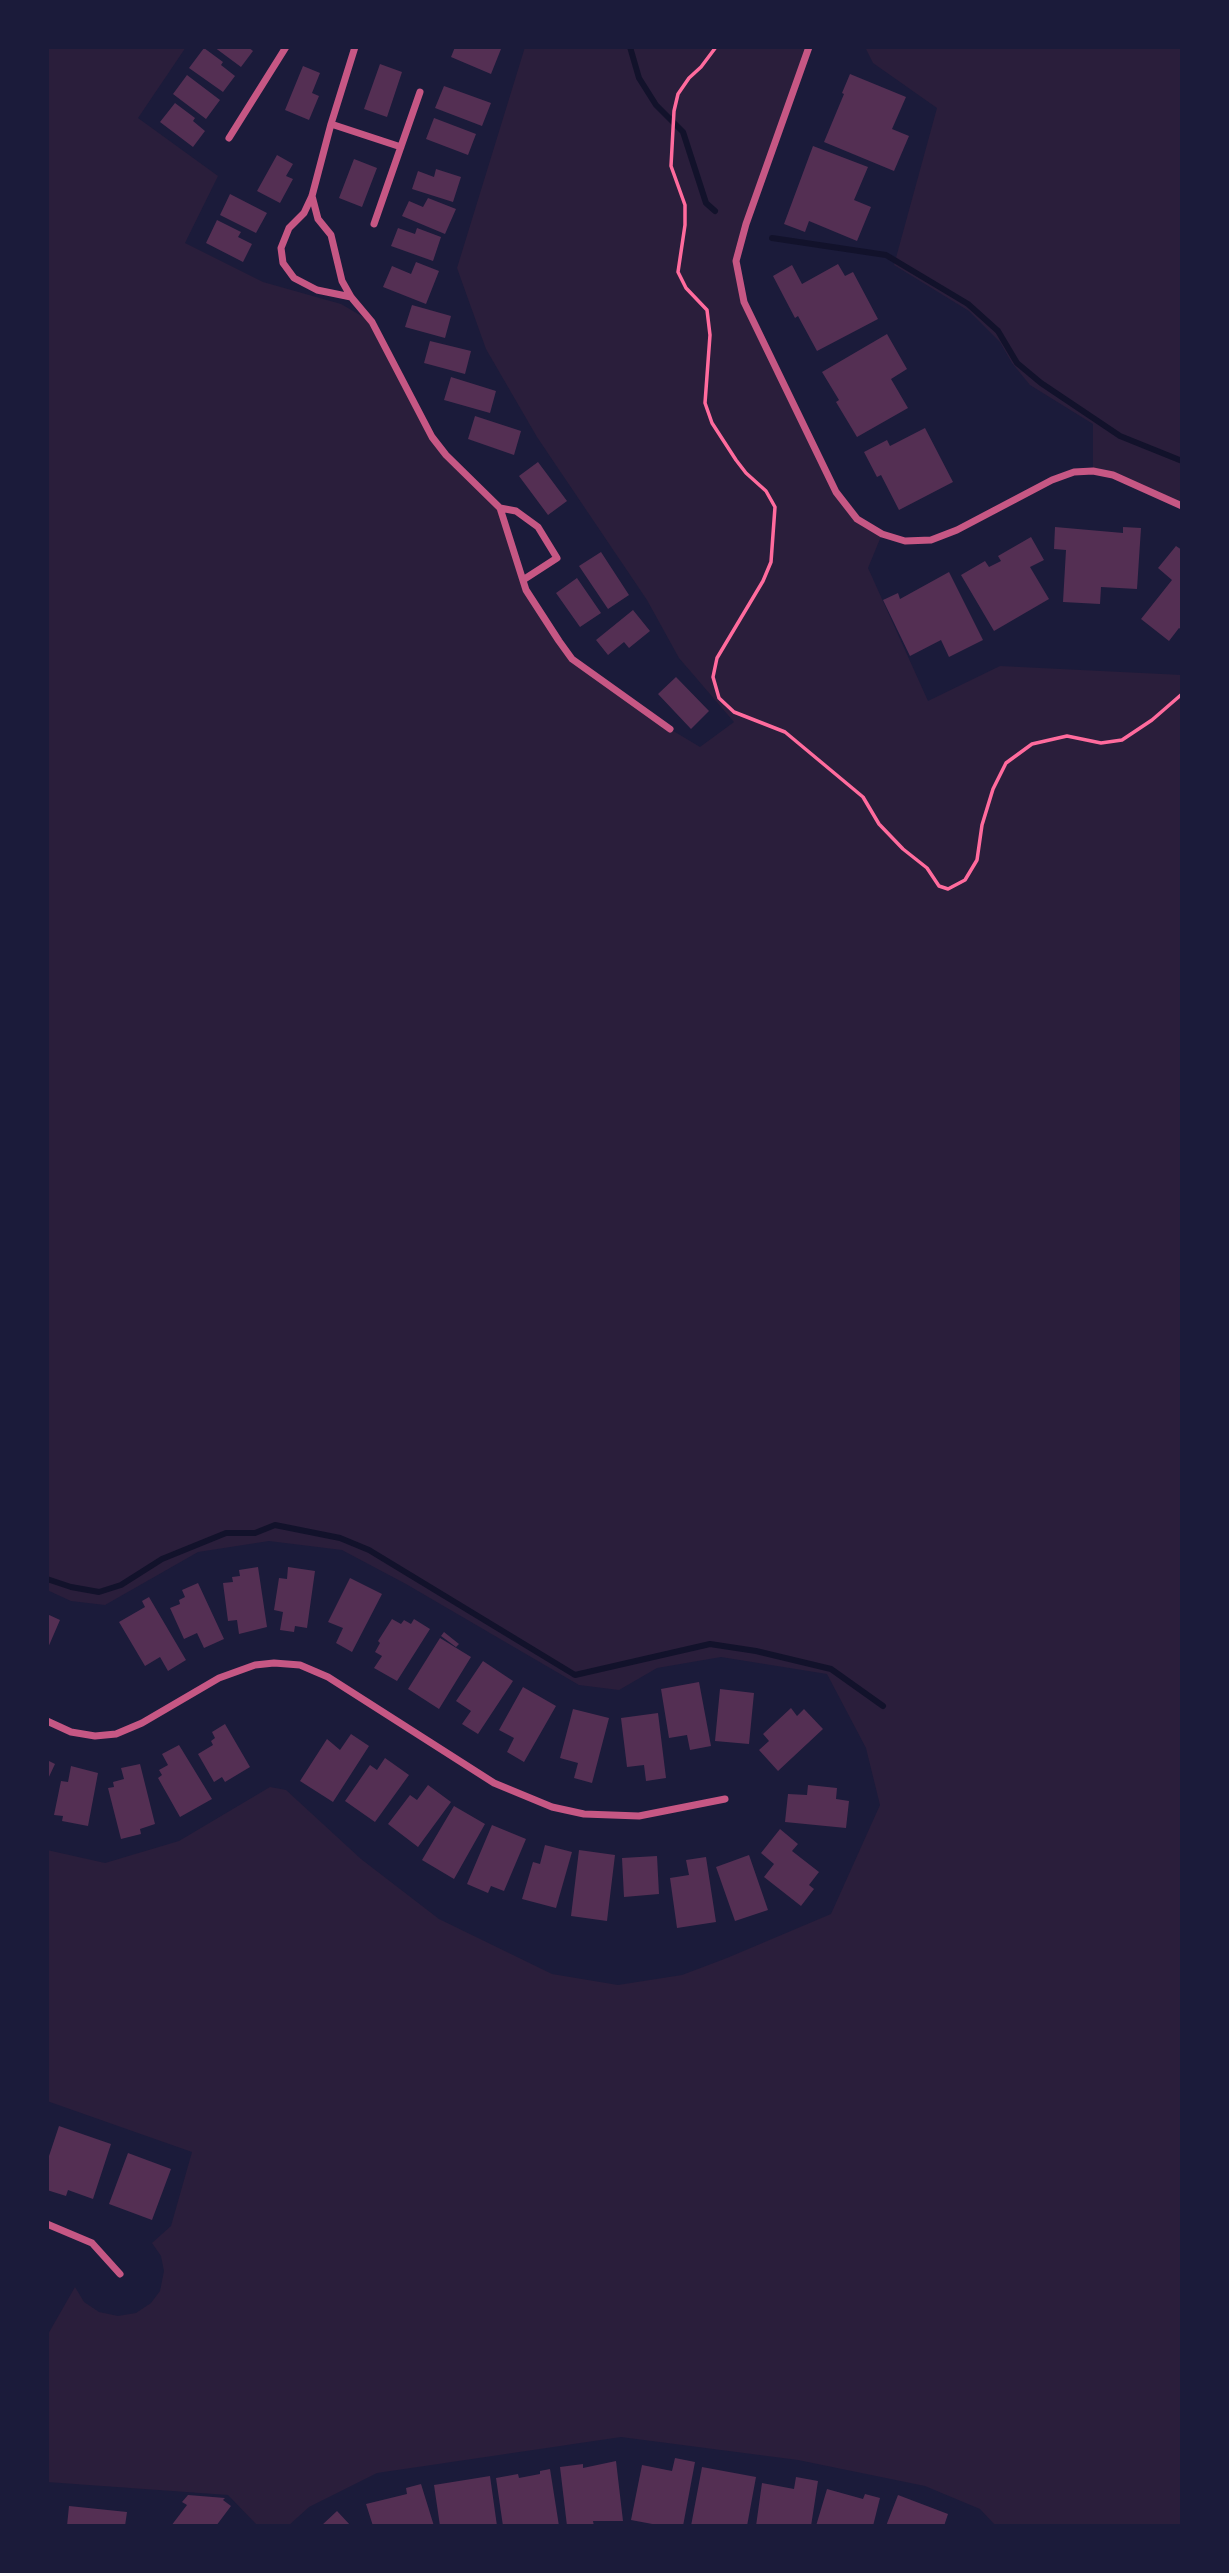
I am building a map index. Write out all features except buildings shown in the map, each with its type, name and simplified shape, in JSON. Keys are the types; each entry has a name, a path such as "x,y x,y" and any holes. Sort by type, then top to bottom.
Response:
{"street":[{"path":"229,138 286,47"},
{"path":"351,297 317,290 294,278 283,263 281,248 289,228 304,213 312,196 355,47"},
{"path":"808,47 746,224 736,261 744,302 836,492 856,519 882,534 905,541 931,540 957,530 1052,480 1074,472 1093,471 1113,475 1182,506"},
{"path":"374,225 419,92"},
{"path":"331,124 401,147"},
{"path":"312,196 318,219 331,235 342,281 351,297 372,322 432,437 446,455 500,508 526,590 572,659 670,729"},
{"path":"500,508 516,511 538,527 557,558 523,580"},
{"path":"47,1721 71,1732 95,1736 116,1734 142,1723 219,1678 255,1665 274,1662 300,1665 328,1677 495,1783 552,1807 584,1814 639,1816 724,1799"},
{"path":"47,2224 92,2243 120,2274"}],"path":[{"path":"716,47 701,67 688,78 678,94 674,111 671,166 685,205 678,272 686,288 707,310 710,360 705,382 705,403 712,423 746,473 766,491 775,508 771,562 763,581 716,658 713,677 719,698 734,712 785,732 863,797 879,824 903,849 927,868 939,886 948,889 965,880 976,860 982,825 993,789 1006,763 1032,744 1067,736 1101,743 1122,740 1152,720 1182,694"}],"shaded area":[{"path":"47,47 186,47 138,118 218,176 185,243 263,282 341,304 372,322 432,437 500,508 526,590 572,659 670,729 700,747 734,722 679,658 647,600 537,437 486,349 457,268 525,47 809,47 736,261 745,302 836,492 857,519 882,534 868,568 928,701 1000,666 1182,675 1182,2526 996,2526 980,2509 925,2486 798,2460 621,2437 377,2473 309,2507 288,2526 258,2526 228,2495 47,2482 47,2336 75,2287 84,2302 99,2312 118,2316 136,2313 151,2303 160,2291 164,2271 161,2256 152,2243 171,2226 192,2152 47,2101 47,1850 105,1863 179,1841 270,1787 286,1790 361,1859 439,1919 552,1974 618,1985 682,1975 831,1914 880,1805 866,1748 827,1674 721,1657 657,1668 619,1690 579,1685 406,1584 342,1550 269,1541 198,1552 105,1605 71,1601 47,1590"},
{"path":"865,47 1182,47 1182,506 1093,471 1093,424 1030,385 1012,363 1000,342 969,311 894,265 937,108 873,63"}],"waterway":[{"path":"630,47 639,78 656,105 683,132 706,203 715,211"},
{"path":"772,238 886,255 968,304 998,331 1017,363 1041,383 1120,436 1182,461"},
{"path":"47,1579 99,1592 121,1585 162,1559 226,1533 255,1533 275,1525 340,1538 369,1550 575,1675 710,1644 756,1651 831,1669 883,1706"}]}
